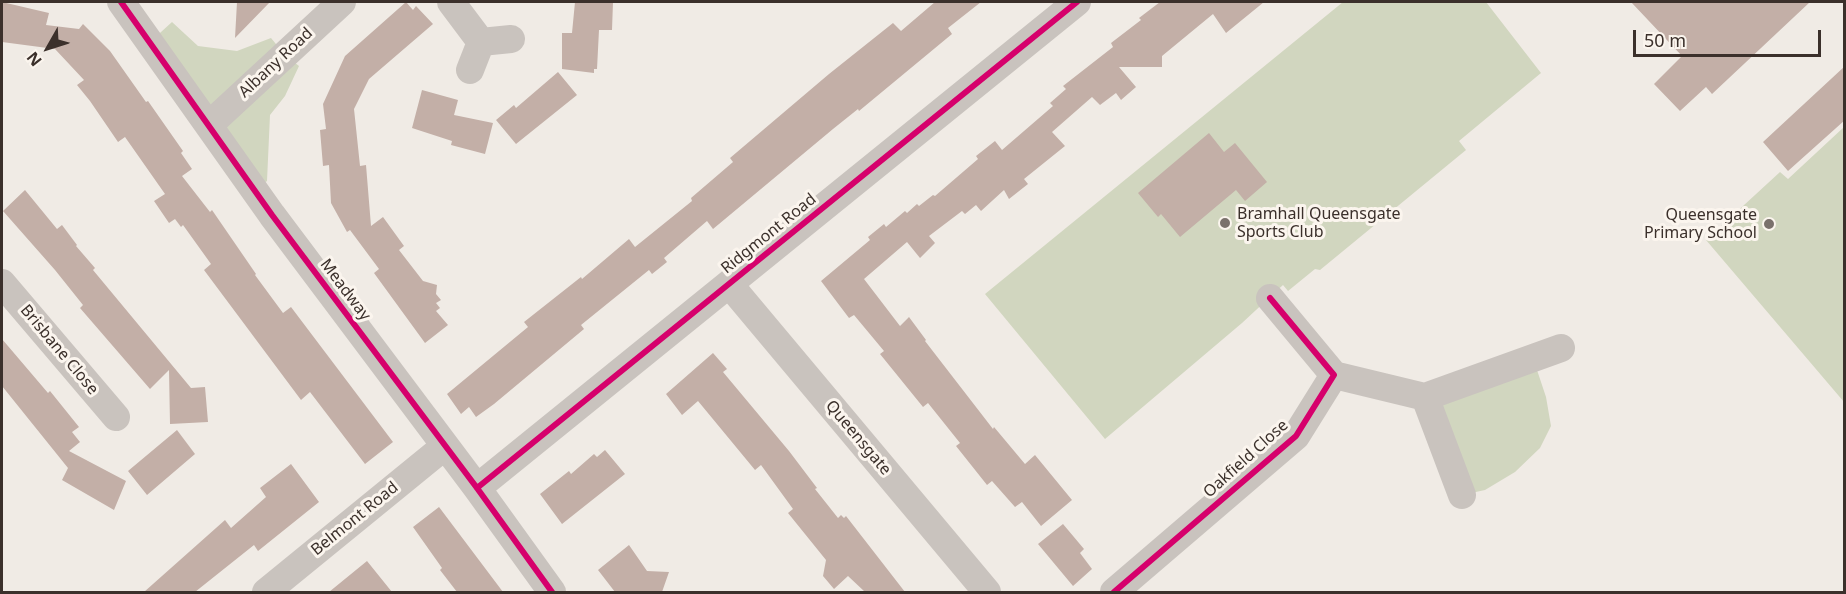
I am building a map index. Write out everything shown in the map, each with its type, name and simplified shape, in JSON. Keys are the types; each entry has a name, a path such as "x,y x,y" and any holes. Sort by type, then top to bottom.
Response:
{"street":[{"name":"Meadway","path":"121,2 272,215 552,592"},
{"name":"Albany Road","path":"209,125 342,2"},
{"path":"452,2 481,42"},
{"name":"Ridgmont Road","path":"477,488 1077,2"},
{"path":"481,42 511,39"},
{"path":"470,70 481,42"},
{"name":"Brisbane Close","path":"2,283 116,417"},
{"name":"Queensgate","path":"729,284 987,592"},
{"path":"1270,298 1334,375 1425,397 1561,348"},
{"name":"Oakfield Close","path":"1114,592 1296,436 1334,375"},
{"path":"1425,397 1462,495"},
{"name":"Belmont Road","path":"266,592 445,446"}],"green space":[{"name":"Bramhall Queensgate Sports Club","path":"1343,2 1486,2 1541,73 1459,141 1466,150 1320,270 1315,269 1288,291 1283,285 1242,323 1105,439 985,294"},
{"path":"172,22 198,46 237,51 271,38 285,55 299,66 285,96 270,115 267,181 255,190 150,42"},
{"path":"1844,127 1844,402 1706,240 1780,172 1788,179"},
{"path":"1533,358 1546,397 1551,426 1540,448 1515,472 1485,490 1462,495 1425,397"}],"building":[{"path":"2,2 49,13 46,25 79,29 83,24 110,51 183,151 181,153 192,169 182,176 210,212 212,210 283,313 291,307 393,442 365,464 310,392 301,400 204,270 211,264 183,225 181,227 175,219 169,223 154,201 165,194 125,137 118,142 77,85 84,80 55,49 2,42"},
{"path":"237,2 270,2 235,38"},
{"path":"406,2 413,10 416,6 433,24 369,79 354,109 360,166 366,165 371,226 383,217 404,246 399,250 423,281 437,285 436,294 441,300 436,303 440,308 436,311 448,325 425,343 374,273 379,269 350,230 347,232 331,203 329,165 323,166 320,130 326,129 323,104 345,56"},
{"path":"575,2 613,2 612,30 599,30 597,69 594,69 594,73 562,69 562,33 572,33"},
{"path":"935,2 981,2 948,28 952,34 859,111 858,109 833,129 713,229 707,221 664,258 667,262 652,274 649,270 581,325 584,329 494,404 476,417 469,407 461,414 447,394 528,327 524,322 581,277 582,279 629,239 635,247 692,201 691,198 733,162 730,158 893,23 901,31"},
{"path":"1160,2 1264,2 1226,33 1213,14 1162,56 1162,67 1119,67 1136,87 1121,100 1116,93 1100,105 1092,97 1052,132 1065,146 1024,179 1028,184 1009,199 1004,190 981,211 976,205 965,214 962,211 929,236 935,243 920,258 907,242 864,279 900,326 909,317 993,429 994,427 1025,464 1035,455 1072,500 1041,526 1022,502 1015,507 992,481 987,485 956,446 960,443 928,403 923,407 880,354 884,351 854,315 849,318 821,281 870,240 868,237 884,224 886,227 905,211 907,213 917,204 919,206 933,195 935,196 995,141 1002,150 1053,106 1050,103 1066,89 1063,86 1113,47 1111,43"},
{"path":"1631,2 1810,2 1712,94 1706,87 1680,111 1654,84 1682,56"},
{"path":"1845,66 1845,120 1788,171 1763,142"},
{"path":"558,72 577,95 516,144 496,120 514,105 516,108"},
{"path":"422,90 458,100 454,115 493,123 485,154 451,145 452,141 412,128"},
{"path":"1209,133 1224,152 1235,143 1267,182 1245,201 1236,190 1180,237 1161,214 1158,217 1138,193"},
{"path":"25,190 57,229 62,225 95,268 93,270 191,388 205,387 208,422 170,424 169,370 150,389 80,308 83,305 55,270 3,211"},
{"path":"2,339 48,393 50,391 79,427 72,432 80,442 69,451 126,481 114,510 62,480 68,468 2,386"},
{"path":"713,353 727,369 723,372 789,451 838,518 841,515 844,518 846,516 905,592 865,592 848,576 834,589 823,576 826,560 788,513 793,509 761,465 755,470 698,401 682,415 666,394"},
{"path":"177,430 195,454 147,495 128,471"},
{"path":"605,450 625,474 562,524 540,494 569,471 571,474 594,454 597,457"},
{"path":"291,464 319,502 258,551 254,545 195,592 144,592 225,520 231,528 266,497 260,488"},
{"path":"439,507 503,592 457,592 440,570 442,568 413,527"},
{"path":"1063,524 1084,549 1080,553 1092,569 1073,586 1038,544"},
{"path":"629,545 647,571 669,572 662,592 615,592 598,570"},
{"path":"367,561 392,592 329,592"}],"cycle path":[{"path":"121,2 272,215 552,592"},
{"path":"477,488 1077,2"},
{"path":"1114,592 1296,436 1334,375 1270,298"}],"place":[{"name":"Bramhall Queensgate Sports Club","path":"1225,223"},
{"name":"Queensgate Primary School","path":"1769,224"}]}
